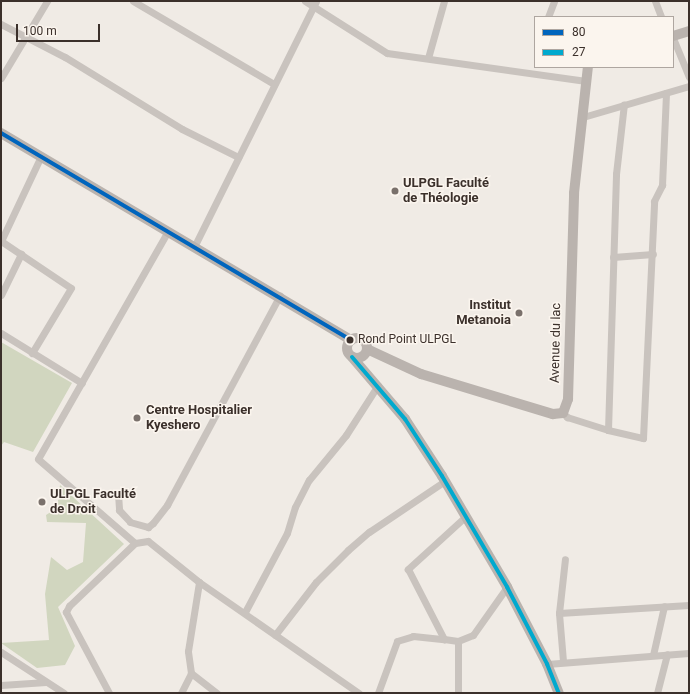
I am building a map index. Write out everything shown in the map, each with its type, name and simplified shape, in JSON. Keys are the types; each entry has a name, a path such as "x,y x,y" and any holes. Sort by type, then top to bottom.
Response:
{"main road":[{"path":"674,37 689,31"},
{"name":"Avenue du lac","path":"562,413 568,399 574,200 588,68"},
{"path":"1,133 280,295 318,322 352,340 362,340 367,349 421,374 553,414 562,413"},
{"path":"352,340 347,350 405,419 445,481 507,587 547,664 559,693"},
{"path":"352,357 360,358 367,349"}],"street":[{"path":"1,78 47,1"},
{"path":"133,1 274,84"},
{"path":"305,1 314,4 387,53 536,70 586,81"},
{"path":"548,16 554,1"},
{"path":"655,1 661,16"},
{"path":"428,58 442,2"},
{"path":"194,245 314,4"},
{"path":"1,24 65,57 182,129 238,157"},
{"path":"674,40 689,77"},
{"path":"583,117 689,86"},
{"path":"562,413 567,417 608,430 643,438 653,254 654,202 662,185 666,93"},
{"path":"608,430 616,174 624,104"},
{"path":"32,353 71,290 1,241 41,156"},
{"path":"135,543 38,459 168,231"},
{"path":"1,294 21,254"},
{"path":"613,257 653,254"},
{"path":"118,494 119,510 130,522 148,527 153,523 167,505 280,295"},
{"path":"1,334 82,382"},
{"path":"245,612 287,532 295,507 309,480 346,434 378,386"},
{"path":"275,635 316,582 348,550 369,532 445,481"},
{"path":"444,639 408,569 466,516"},
{"path":"109,693 66,612 69,606 135,543 148,541 199,582 245,612 275,635 359,693"},
{"path":"563,661 559,613 565,559"},
{"path":"181,693 191,672 188,652 199,582"},
{"path":"378,693 397,641 413,636 458,641 473,636 507,587"},
{"path":"559,613 689,605"},
{"path":"653,655 664,606"},
{"path":"458,641 458,693"},
{"path":"1,652 64,693"},
{"path":"547,664 563,661 689,653"},
{"path":"657,693 667,654"},
{"path":"191,672 217,693"},
{"path":"1,684 46,682"}],"green space":[{"path":"1,342 72,383 33,452 4,442 1,446"},
{"path":"60,485 124,544 58,607 75,646 65,665 37,668 1,643 49,640 45,594 51,557 67,570 83,562 86,523 47,522 46,515 57,508"}],"transit line":[{"name":"80","path":"1,133 351,340"},
{"name":"27","path":"352,357 405,419 442,476 507,587 547,664 559,693"}],"place":[{"name":"ULPGL Faculté de Théologie","path":"395,191"},
{"name":"Institut Metanoia","path":"519,313"},
{"name":"Rond Point ULPGL","path":"350,340"},
{"name":"Centre Hospitalier Kyeshero","path":"137,418"},
{"name":"ULPGL Faculté de Droit","path":"42,502"}]}
